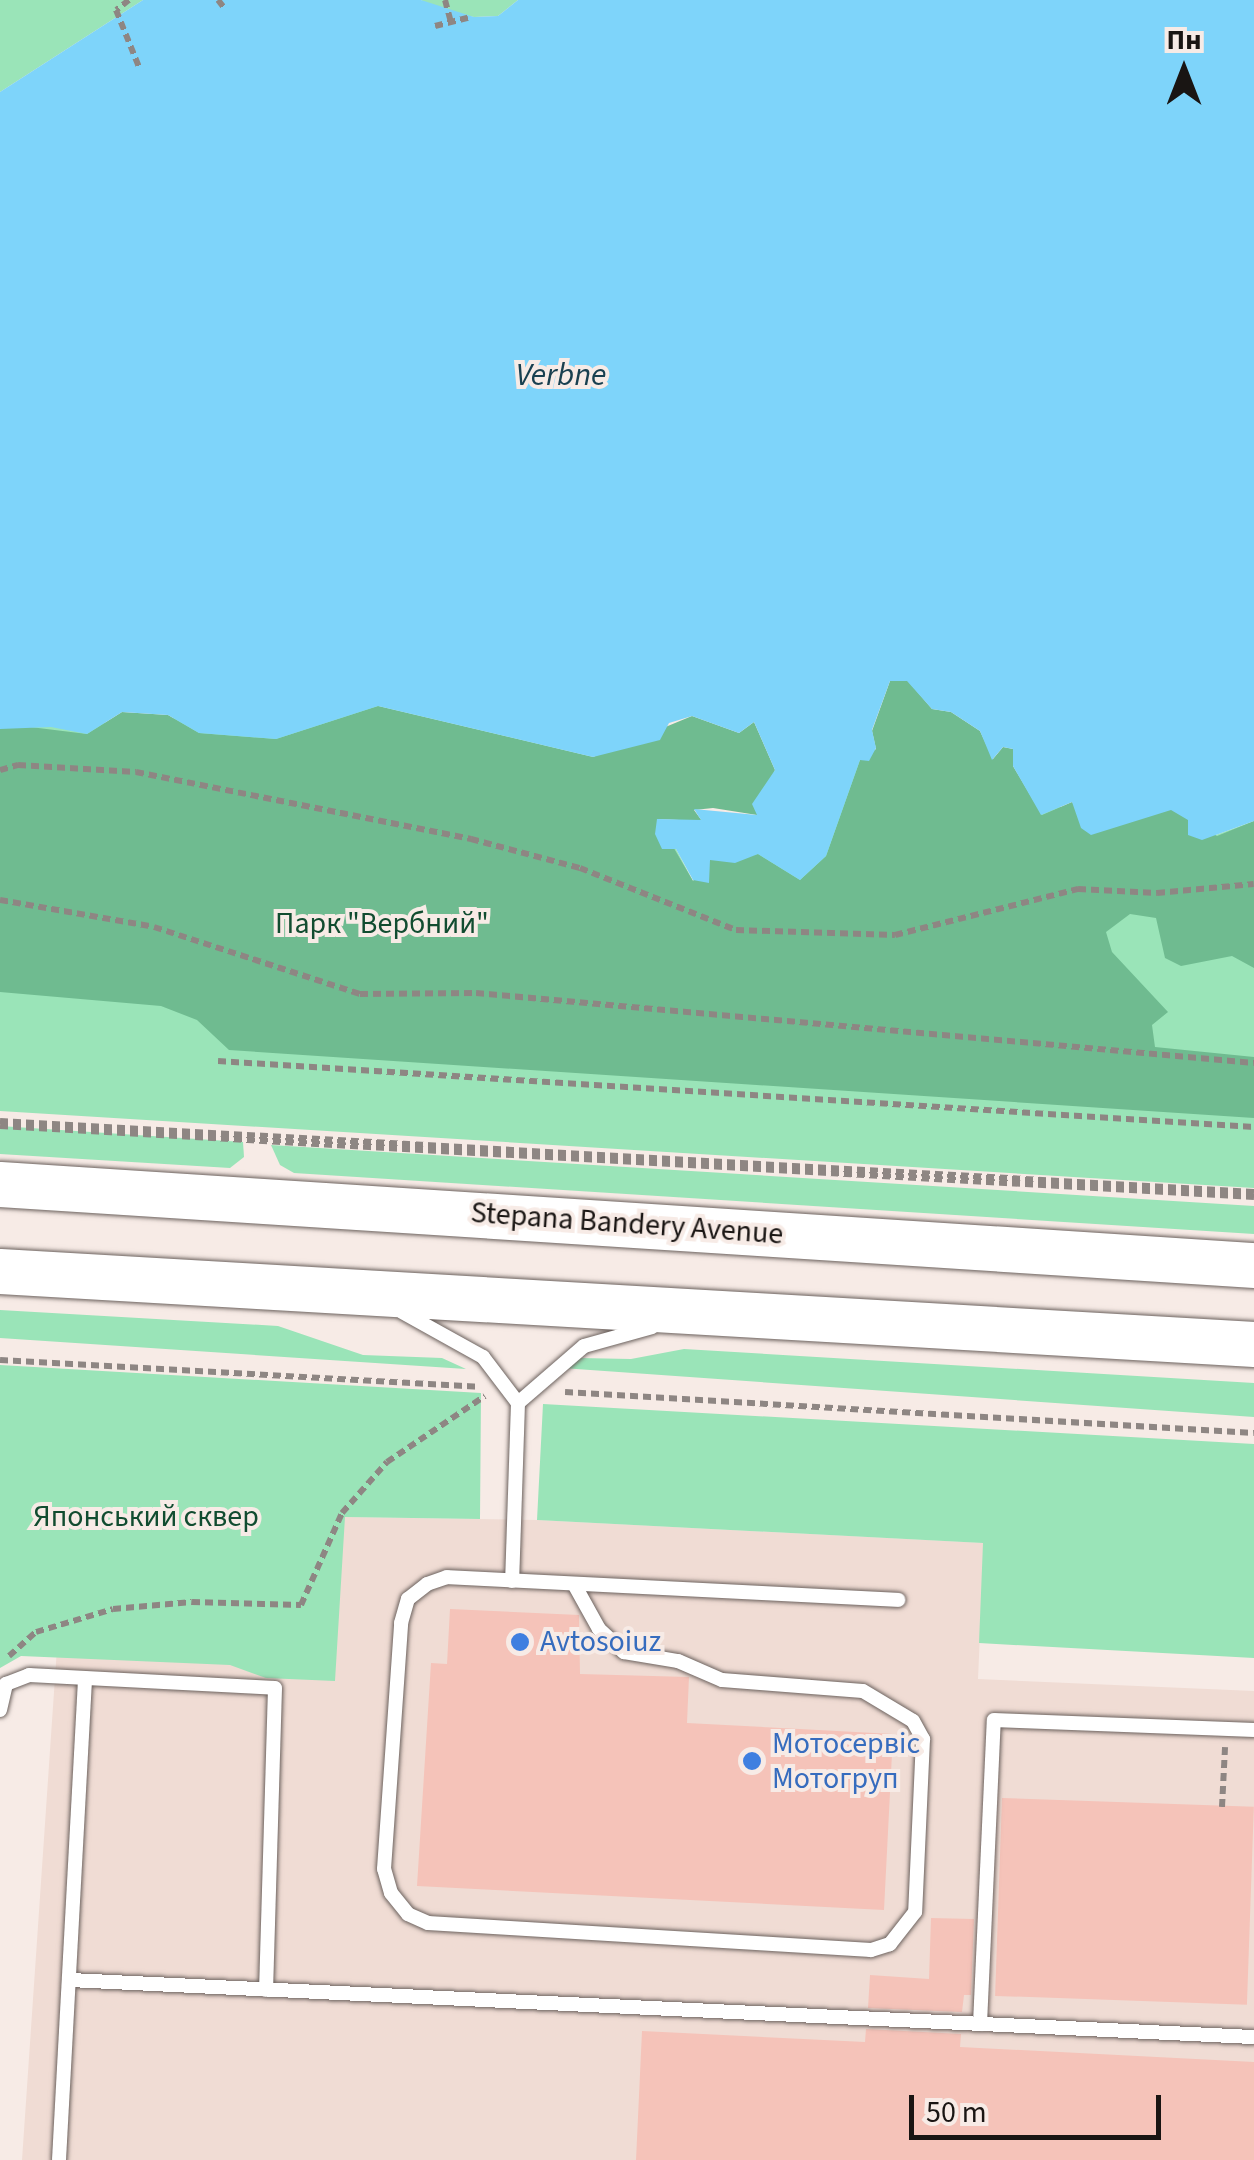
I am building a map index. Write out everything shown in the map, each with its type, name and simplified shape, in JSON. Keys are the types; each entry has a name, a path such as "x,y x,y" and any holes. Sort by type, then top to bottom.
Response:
{"main road":[{"name":"Stepana Bandery Avenue","path":"0,1184 1254,1264"},
{"path":"0,1271 1254,1344"}],"lane":[{"path":"362,1293 484,1356 518,1404"},
{"path":"512,1581 518,1404 528,1390 584,1346 702,1312"},
{"path":"574,1584 600,1629 624,1652 678,1661 722,1680 864,1691 913,1721 923,1739 915,1912 907,1929 871,1950 428,1923 408,1914 384,1870 404,1611 427,1584 447,1578 574,1584 898,1600"},
{"path":"0,1710 0,1696 15,1678 276,1688 266,1990"},
{"path":"58,2160 85,1679"},
{"path":"980,2024 994,1720 1254,1730"},
{"path":"70,1980 1254,2038"}],"path":[{"path":"130,0 116,10 139,67"},
{"path":"218,0 226,9"},
{"path":"445,0 451,22"},
{"path":"434,26 468,18"},
{"path":"0,770 18,765 136,772 471,838 580,868 736,930 895,935 1078,889 1157,893 1254,884"},
{"path":"0,900 154,927 360,994 476,993 1254,1063"},
{"path":"218,1061 1254,1127"},
{"path":"0,1123 1254,1195"},
{"path":"0,1360 497,1388 387,1462 342,1512 302,1606 192,1602 113,1609 36,1632 0,1663"},
{"path":"528,1390 1254,1433"}],"shaded area":[{"path":"345,1517 537,1520 984,1543 978,1679 1254,1691 1254,2160 22,2160 57,1648"}],"green space":[{"path":"0,0 143,0 0,92"},
{"path":"421,0 518,0 498,16 474,17 436,10"},
{"name":"Парк \"Вербний\"","path":"890,681 908,681 932,709 951,712 980,731 993,759 1003,747 1013,749 1013,766 1042,815 1072,802 1104,829 1171,809 1217,836 1254,821 1254,968 1232,956 1181,966 1165,958 1156,918 1130,914 1106,932 1112,952 1168,1012 1152,1025 1155,1047 1254,1057 1254,1118 229,1050 197,1020 161,1006 0,992 0,729 6,724 87,734 122,712 168,715 199,733 276,739 378,706 593,757 692,716 739,733 754,722 775,770 757,815 713,808 694,810 702,821 657,819 693,881 710,860 758,854 800,880 826,856 860,760 876,749 872,731"},
{"name":"Парк \"Вербний\"","path":"378,706 593,757 676,849 693,881 860,760 1202,840 1254,821 1254,1188 0,1111 0,729"},
{"path":"0,1126 243,1142 244,1157 230,1168 0,1154"},
{"path":"271,1145 1254,1206 1254,1234 294,1173 280,1165"},
{"path":"0,1310 278,1326 363,1355 442,1358 466,1369 0,1338"},
{"path":"684,1349 1254,1383 1254,1417 562,1368 579,1358 631,1359"},
{"name":"Японський сквер","path":"0,1365 481,1393 480,1519 345,1517 335,1681 266,1678 230,1665 21,1656 0,1668"},
{"path":"543,1404 1254,1444 1254,1658 979,1643 983,1543 537,1520"}],"water":[{"name":"Verbne","path":"143,0 421,0 474,17 498,16 518,0 1254,0 1254,821 1202,840 1188,835 1188,820 1171,810 1091,835 1081,828 1072,802 1041,815 1013,766 1013,749 1003,747 992,760 980,731 951,712 932,709 907,681 890,681 872,730 876,748 869,761 860,760 826,856 800,880 758,854 735,863 710,860 709,883 693,880 676,849 662,849 655,834 657,819 701,820 694,809 757,815 752,804 775,770 754,722 739,733 692,716 669,723 660,740 593,757 378,706 276,739 199,733 168,715 122,712 87,734 51,727 0,729 0,92"}],"building":[{"path":"450,1609 579,1615 580,1674 689,1677 687,1723 893,1734 884,1910 417,1886 431,1663 447,1664"},
{"path":"1002,1798 1254,1807 1247,2005 995,1996"},
{"path":"931,1918 974,1919 971,1995 964,1995 962,2012 868,2008 870,1975 929,1979"},
{"path":"866,2029 961,2034 960,2047 1254,2062 1254,2160 636,2160 642,2031 865,2042"}],"place":[{"name":"Avtosoiuz","path":"520,1642"},
{"name":"Мотосервіс Мотогруп","path":"752,1761"}]}
